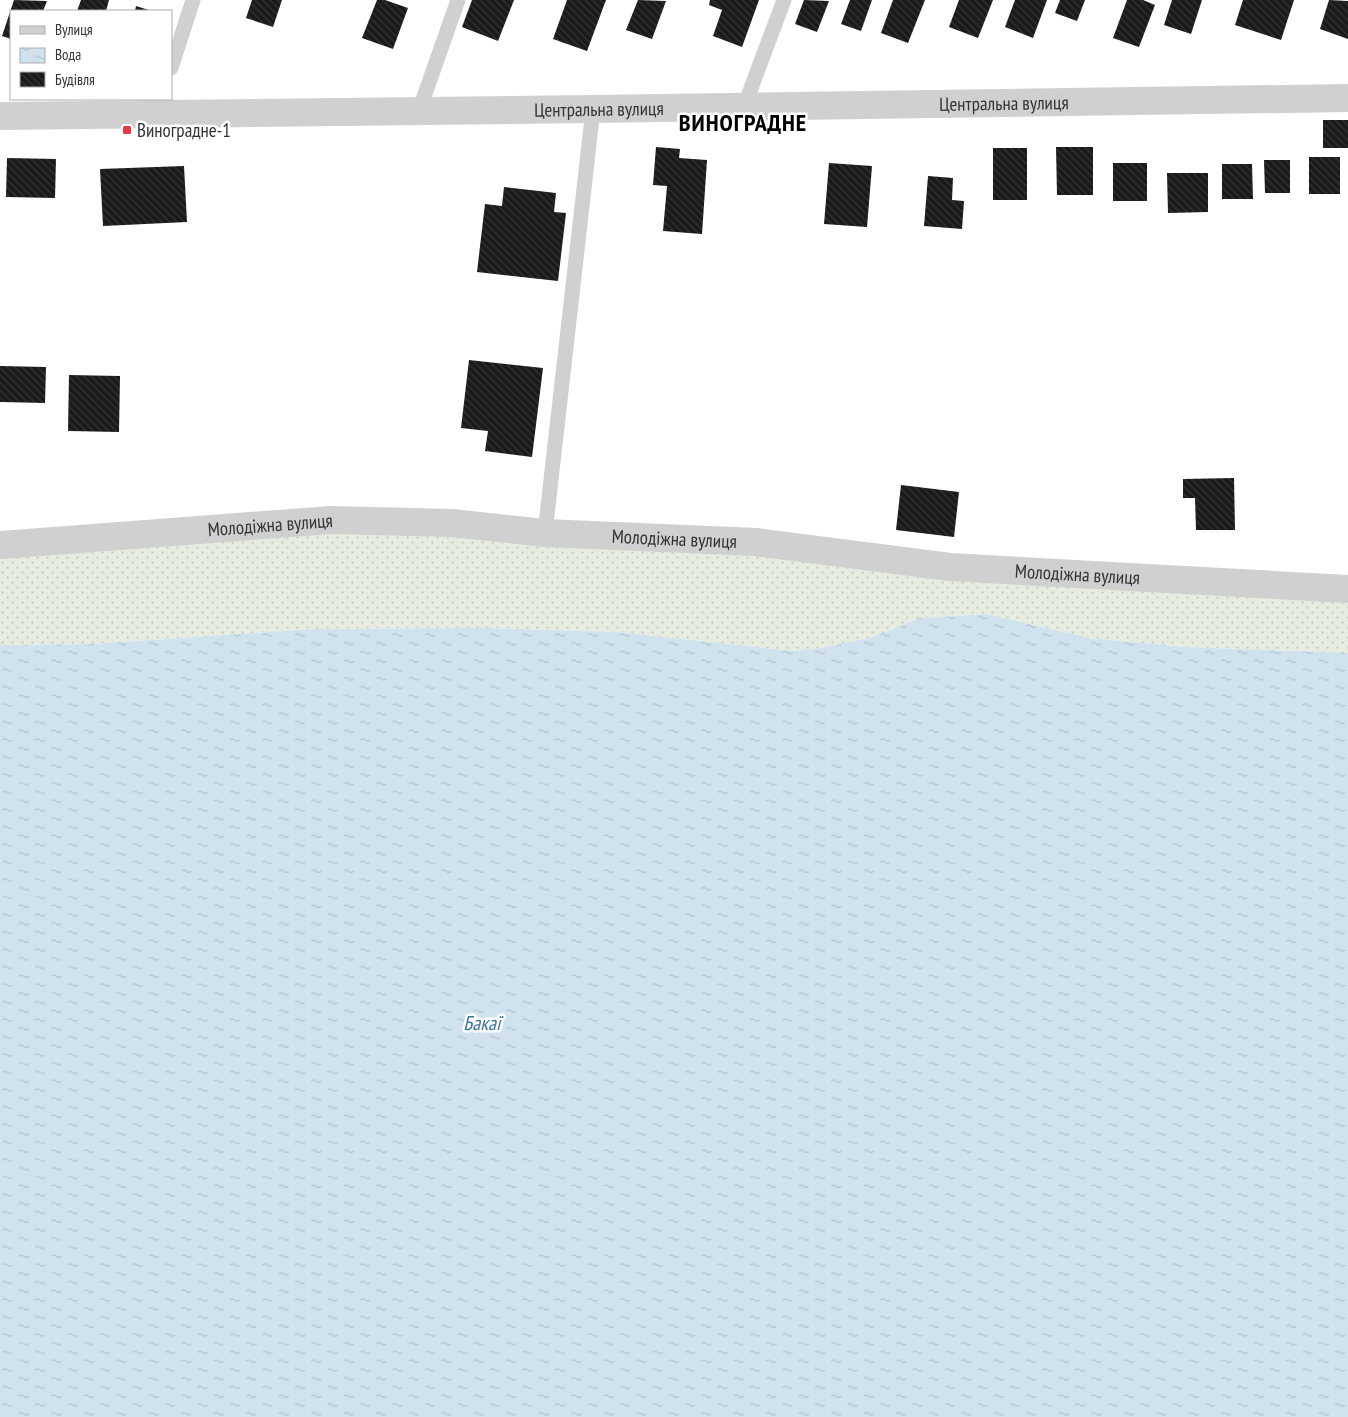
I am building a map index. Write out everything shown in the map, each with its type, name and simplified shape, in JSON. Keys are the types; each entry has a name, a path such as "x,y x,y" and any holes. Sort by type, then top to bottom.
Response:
{"street":[{"name":"Центральна вулиця","path":"0,116 159,106 419,111 744,107 1347,95"},
{"name":"Молодіжна вулиця","path":"0,545 331,520 452,523 545,533 756,542 950,567 1348,589"}],"lane":[{"path":"172,65 193,0"},
{"path":"419,111 458,0"},
{"path":"744,107 784,0"},
{"path":"545,533 593,109"}],"shaded area":[{"path":"331,520 1348,589 1348,653 1186,647 1089,638 987,614 920,618 873,637 821,648 793,651 618,632 489,628 312,629 92,644 0,645 0,545"}],"water":[{"name":"Бакаї","path":"987,614 1089,638 1186,647 1348,653 1348,1417 0,1417 0,645 92,644 312,629 489,628 618,632 793,651 821,648 873,637 920,618"}],"building":[{"path":"14,0 47,1 43,10 11,10"},
{"path":"81,0 109,0 106,10 77,10"},
{"path":"252,0 282,0 273,27 246,18"},
{"path":"377,0 385,0 408,8 393,49 362,38"},
{"path":"472,0 514,0 498,41 462,27"},
{"path":"567,0 606,0 587,51 553,39"},
{"path":"638,0 666,1 652,39 626,30"},
{"path":"710,0 759,0 742,47 713,36 722,10 709,5"},
{"path":"804,0 829,1 817,32 795,24"},
{"path":"850,0 872,0 861,31 841,24"},
{"path":"893,0 925,0 908,43 881,33"},
{"path":"959,0 993,0 978,38 949,27"},
{"path":"1015,0 1047,0 1033,38 1005,27"},
{"path":"1060,0 1085,0 1077,21 1055,13"},
{"path":"1127,0 1143,0 1155,5 1139,47 1113,38"},
{"path":"1172,0 1202,0 1191,34 1164,25"},
{"path":"1243,0 1294,0 1281,40 1235,25"},
{"path":"1329,0 1348,1 1348,39 1320,29"},
{"path":"136,6 149,10 135,10"},
{"path":"10,12 10,39 2,36"},
{"path":"1323,120 1348,120 1348,148 1323,148"},
{"path":"656,147 680,149 679,158 707,160 702,234 663,231 667,186 653,185"},
{"path":"1056,147 1093,147 1093,195 1057,195"},
{"path":"993,148 1027,148 1027,200 993,200"},
{"path":"1309,157 1340,157 1340,194 1309,194"},
{"path":"7,158 56,159 55,198 6,197"},
{"path":"1264,160 1290,160 1290,193 1265,193"},
{"path":"829,163 872,166 867,227 824,224"},
{"path":"1113,163 1147,163 1147,201 1113,201"},
{"path":"1222,164 1252,164 1253,199 1222,199"},
{"path":"184,166 187,222 103,226 100,169"},
{"path":"1167,173 1208,173 1208,212 1168,213"},
{"path":"928,176 953,178 952,200 964,201 962,229 924,226"},
{"path":"504,187 556,193 554,212 566,213 558,281 477,272 485,204 502,206"},
{"path":"469,360 543,368 532,457 485,451 488,431 461,428"},
{"path":"0,366 46,367 45,403 0,402"},
{"path":"69,375 120,376 119,432 68,431"},
{"path":"1234,478 1235,530 1196,530 1195,498 1183,498 1183,479"},
{"path":"901,485 959,492 954,537 896,530"}],"place":[{"name":"Виноградне-1","path":"127,130"}],"district":[{"name":"ВИНОГРАДНЕ","path":"743,122"}]}
